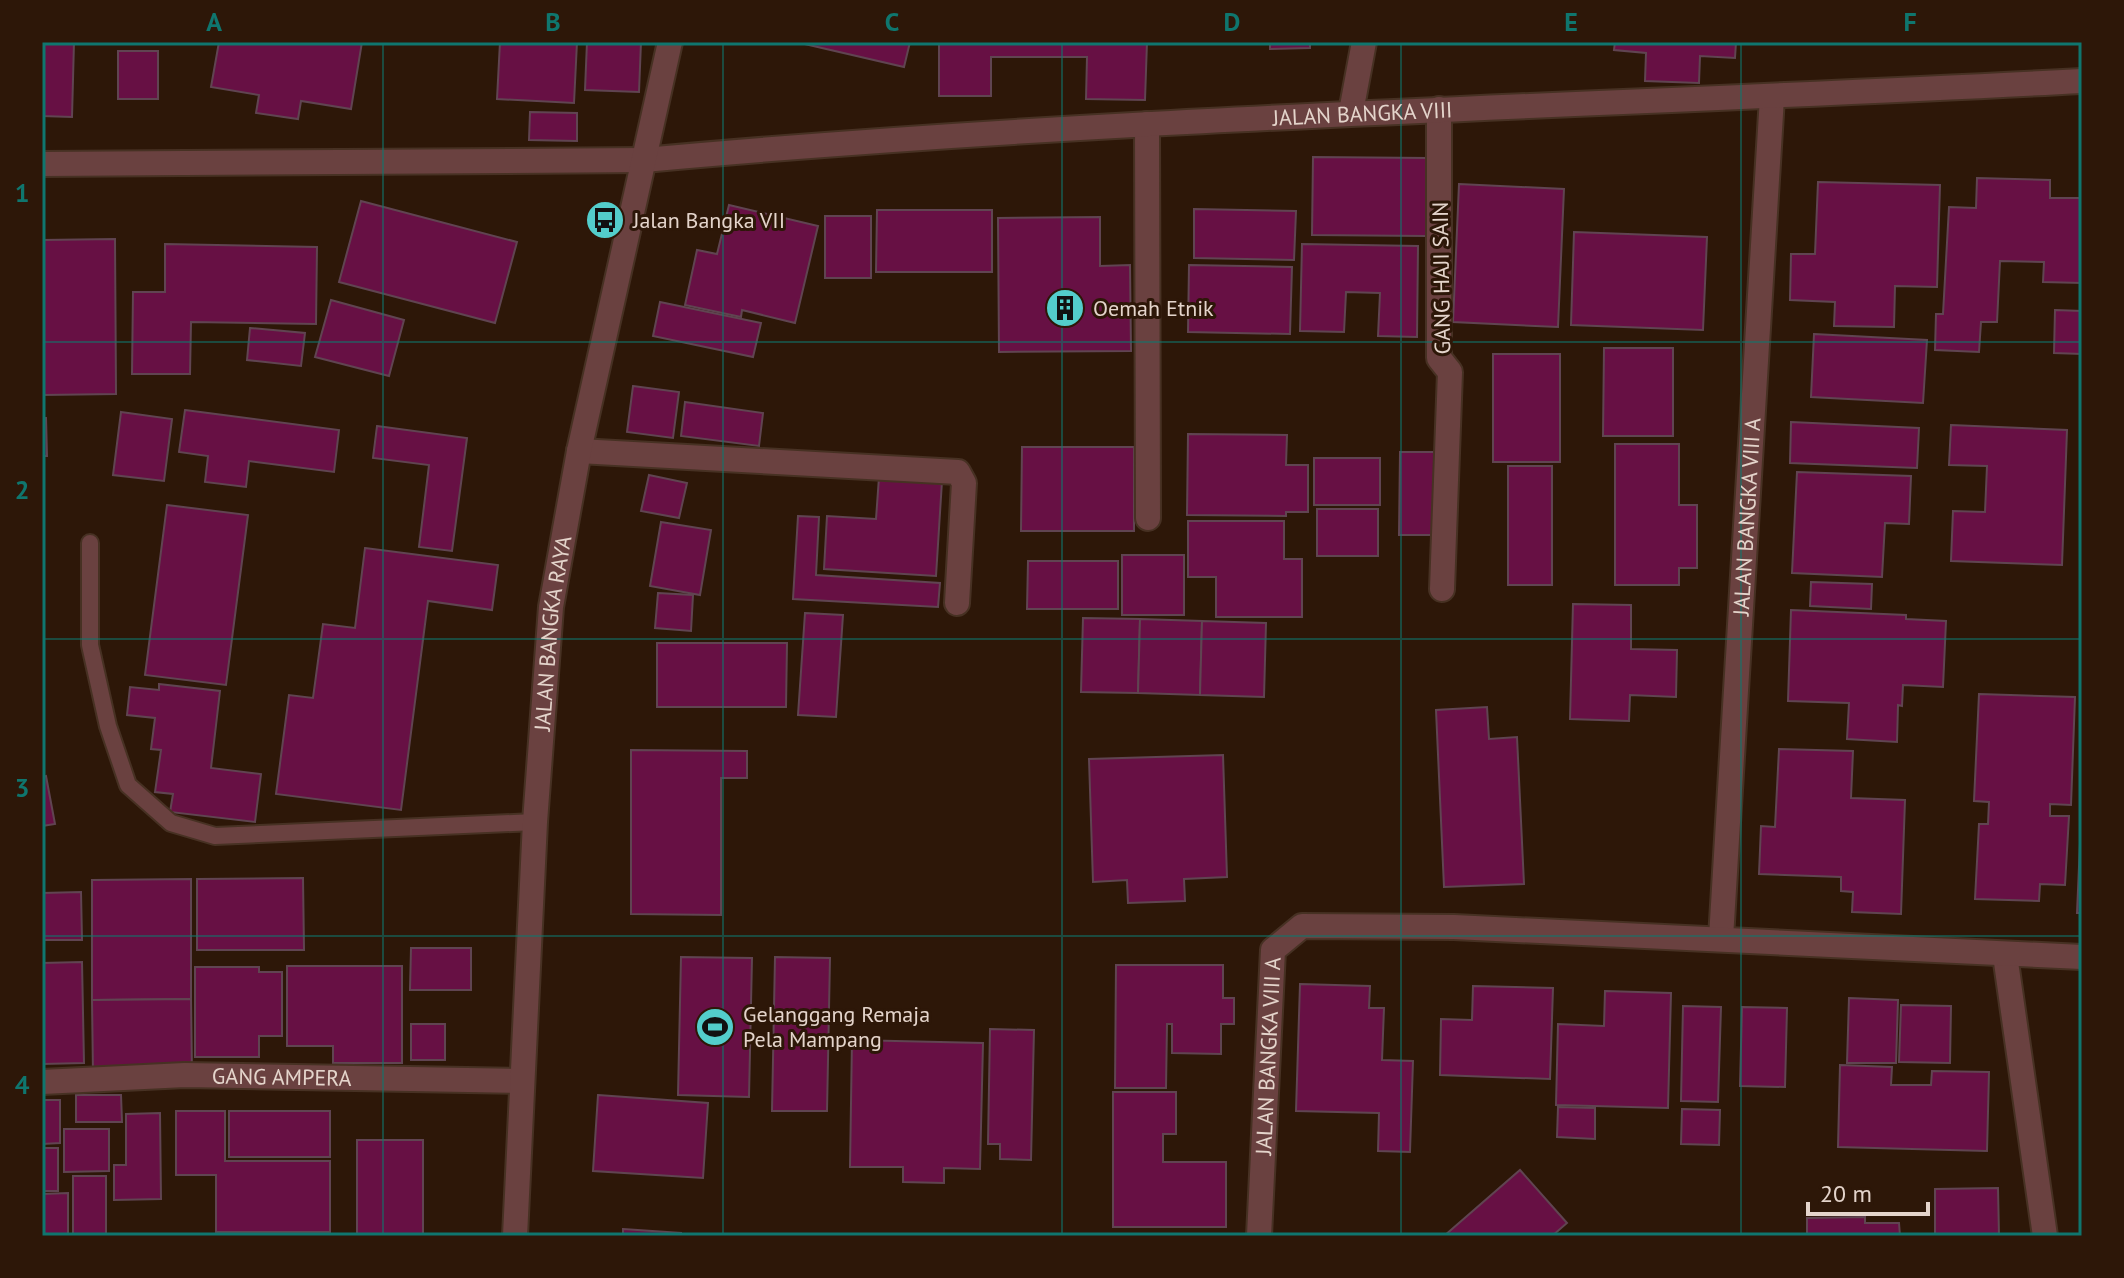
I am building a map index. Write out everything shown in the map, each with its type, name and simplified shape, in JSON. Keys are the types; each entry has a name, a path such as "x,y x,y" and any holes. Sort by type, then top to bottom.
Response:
{"street":[{"name":"JALAN BANGKA RAYA","path":"515,1236 535,822 551,607 579,451 670,42"},
{"path":"1351,112 1364,42"},
{"name":"JALAN BANGKA VIII","path":"644,160 1351,112 1772,97 2082,81"},
{"name":"JALAN BANGKA VIII A","path":"1721,938 1772,97"},
{"name":"GANG HAJI SAIN","path":"1439,109 1439,358 1450,372 1442,589"},
{"path":"1147,124 1148,518"},
{"path":"42,164 644,160"},
{"path":"579,451 958,472 964,483 957,603"},
{"name":"JALAN BANGKA VIII A","path":"1259,1236 1273,950 1302,926 1454,927 2082,957"},
{"path":"2005,955 2045,1236"},
{"name":"GANG AMPERA","path":"42,1082 185,1075 521,1081"}],"lane":[{"path":"90,543 90,645 108,726 128,785 171,823 215,836 535,822"}],"building":[{"path":"42,42 74,42 72,117 42,116"},
{"path":"219,42 362,42 351,109 301,101 298,119 256,113 259,95 211,87"},
{"path":"500,42 577,42 574,103 497,99"},
{"path":"587,42 641,42 639,92 585,90"},
{"path":"796,42 910,42 904,67"},
{"path":"939,42 1147,42 1145,100 1086,99 1087,57 991,57 991,96 939,96"},
{"path":"1270,42 1310,42 1310,48 1270,49"},
{"path":"1615,42 1736,42 1735,58 1700,56 1699,83 1645,81 1646,53 1614,50"},
{"path":"118,51 158,51 158,99 118,99"},
{"path":"530,112 577,113 577,141 529,140"},
{"path":"1313,157 1428,158 1426,236 1312,235"},
{"path":"1977,178 2050,180 2050,198 2082,198 2082,283 2043,282 2044,262 2000,261 1997,322 1981,322 1979,352 1935,350 1936,314 1943,314 1949,207 1976,208"},
{"path":"1818,182 1940,185 1937,287 1895,286 1894,327 1834,326 1835,302 1790,300 1791,254 1815,254"},
{"path":"1459,184 1564,189 1558,327 1453,322"},
{"path":"361,201 517,242 495,323 339,282"},
{"path":"729,205 818,226 795,323 742,310 741,317 685,305 697,250 717,254"},
{"path":"1194,209 1296,211 1294,260 1194,258"},
{"path":"877,210 992,210 992,272 876,272"},
{"path":"825,216 871,216 871,278 825,278"},
{"name":"Oemah Etnik","path":"1100,217 1100,266 1130,265 1131,351 999,352 998,218"},
{"path":"1574,232 1707,237 1703,330 1571,325"},
{"path":"115,239 116,394 42,395 42,240"},
{"path":"165,244 317,247 316,324 191,322 190,374 132,374 133,292 165,292"},
{"path":"1302,244 1418,246 1417,337 1378,336 1380,293 1346,292 1344,332 1300,331"},
{"path":"1189,265 1292,267 1290,334 1188,332"},
{"path":"331,300 404,320 389,376 315,357"},
{"path":"660,302 761,323 753,357 653,336"},
{"path":"2055,310 2082,311 2082,354 2054,353"},
{"path":"250,328 305,333 301,366 247,360"},
{"path":"1814,334 1927,340 1923,403 1811,397"},
{"path":"1604,348 1673,348 1673,436 1603,436"},
{"path":"1493,354 1560,354 1560,462 1493,462"},
{"path":"633,386 679,392 673,438 627,432"},
{"path":"685,402 763,413 759,446 681,436"},
{"path":"185,410 339,430 334,472 249,461 246,487 205,482 208,456 179,452"},
{"path":"121,412 172,419 164,481 113,475"},
{"path":"42,418 46,418 47,456 42,456"},
{"path":"1791,422 1919,428 1917,468 1790,463"},
{"path":"1951,425 2067,430 2062,565 1951,561 1953,511 1985,512 1987,466 1949,465"},
{"path":"377,426 467,438 452,551 419,547 429,465 373,458"},
{"path":"1188,434 1287,435 1286,465 1308,465 1308,512 1286,512 1286,516 1187,515"},
{"path":"1615,444 1679,444 1679,505 1697,505 1697,568 1679,568 1679,585 1615,585"},
{"path":"1022,447 1134,447 1134,531 1021,531"},
{"path":"1400,452 1438,452 1438,535 1399,535"},
{"path":"1314,458 1380,458 1380,505 1314,505"},
{"path":"1508,466 1552,466 1552,585 1508,585"},
{"path":"1797,472 1911,476 1909,524 1885,523 1882,577 1792,573"},
{"path":"649,475 687,483 679,518 641,511"},
{"path":"879,477 942,481 936,576 824,569 827,516 876,519"},
{"path":"167,505 248,515 226,685 145,675"},
{"path":"1317,509 1378,509 1378,556 1317,556"},
{"path":"798,516 819,517 816,575 940,583 938,607 793,599"},
{"path":"1188,521 1284,521 1284,559 1302,559 1302,617 1216,617 1216,577 1188,577"},
{"path":"661,522 711,530 700,595 650,586"},
{"path":"365,548 498,565 492,610 428,601 401,810 276,794 289,695 313,698 323,624 355,628"},
{"path":"1122,555 1184,555 1184,615 1122,615"},
{"path":"1028,561 1118,561 1118,609 1027,609"},
{"path":"1811,582 1872,584 1871,609 1810,606"},
{"path":"658,593 693,595 691,631 655,628"},
{"path":"1573,604 1631,605 1631,649 1677,650 1676,697 1630,695 1629,721 1570,719"},
{"path":"1791,610 1906,615 1906,619 1946,621 1943,687 1903,685 1902,706 1898,705 1897,742 1847,739 1849,703 1788,701"},
{"path":"805,613 843,615 836,717 798,715"},
{"path":"1083,618 1140,619 1138,693 1081,692"},
{"path":"1140,619 1202,621 1200,695 1138,693"},
{"path":"1202,621 1266,623 1264,697 1200,695"},
{"path":"657,643 787,643 786,707 657,707"},
{"path":"159,684 220,691 211,768 261,774 255,822 170,812 173,794 155,792 161,750 151,749 155,718 127,715 130,687 159,690"},
{"path":"1979,694 2075,697 2071,805 2050,804 2050,816 2069,816 2065,885 2040,884 2039,901 1975,899 1979,824 1988,824 1989,802 1974,801"},
{"path":"1487,707 1489,739 1517,737 1524,884 1444,887 1436,710"},
{"path":"1779,749 1853,751 1851,798 1905,800 1901,914 1852,912 1853,892 1841,891 1841,877 1759,874 1761,826 1775,827"},
{"path":"631,750 747,751 747,778 721,778 721,915 631,914"},
{"path":"1223,755 1227,877 1184,879 1185,901 1128,903 1127,880 1093,882 1089,759"},
{"path":"46,776 55,824 42,826 42,777"},
{"path":"2082,797 2082,913 2077,913"},
{"path":"303,878 304,950 197,950 197,879"},
{"path":"191,879 191,999 92,1000 92,880"},
{"path":"81,892 82,940 42,940 42,893"},
{"path":"411,948 471,948 471,990 410,990"},
{"name":"Gelanggang Remaja Pela Mampang","path":"681,957 752,958 749,1097 678,1095"},
{"path":"775,957 830,958 827,1111 772,1111"},
{"path":"82,962 84,1063 42,1064 42,963"},
{"path":"1116,965 1223,965 1223,998 1234,998 1234,1024 1221,1024 1221,1054 1172,1053 1172,1024 1167,1024 1166,1088 1115,1088"},
{"path":"287,966 402,966 402,1063 333,1063 333,1046 287,1046"},
{"path":"195,967 259,967 259,972 282,972 282,1036 259,1036 259,1057 195,1057"},
{"path":"1300,984 1370,986 1369,1008 1384,1008 1382,1060 1413,1061 1410,1152 1378,1151 1379,1113 1296,1111"},
{"path":"1473,986 1553,988 1550,1079 1440,1075 1441,1019 1472,1020"},
{"path":"1605,991 1671,993 1668,1108 1556,1105 1558,1024 1604,1026"},
{"path":"1849,998 1898,1000 1896,1063 1847,1063"},
{"path":"191,999 192,1074 93,1075 92,1000"},
{"path":"1901,1005 1951,1006 1950,1063 1899,1062"},
{"path":"1683,1006 1721,1007 1718,1102 1681,1101"},
{"path":"1742,1007 1787,1008 1785,1087 1740,1086"},
{"path":"411,1024 445,1024 445,1060 411,1060"},
{"path":"990,1029 1034,1030 1031,1160 1000,1159 1000,1144 988,1144"},
{"path":"852,1040 983,1043 980,1169 944,1168 944,1183 903,1182 903,1167 850,1167"},
{"path":"1840,1065 1892,1067 1891,1085 1931,1085 1932,1071 1989,1072 1987,1151 1838,1147"},
{"path":"1113,1092 1176,1092 1176,1134 1163,1134 1163,1162 1226,1162 1226,1227 1113,1227"},
{"path":"76,1095 121,1095 122,1122 76,1122"},
{"path":"598,1095 708,1103 703,1178 593,1171"},
{"path":"42,1100 60,1100 60,1143 42,1144"},
{"path":"1558,1107 1595,1108 1595,1139 1557,1137"},
{"path":"1682,1109 1720,1110 1719,1145 1681,1144"},
{"path":"176,1111 225,1111 225,1161 330,1161 330,1232 216,1232 216,1175 176,1175"},
{"path":"229,1111 330,1111 330,1157 229,1157"},
{"path":"160,1113 161,1199 114,1200 114,1165 126,1165 126,1114"},
{"path":"64,1129 109,1129 109,1171 64,1172"},
{"path":"357,1140 423,1140 423,1236 357,1236"},
{"path":"42,1148 58,1148 58,1191 42,1191"},
{"path":"1520,1170 1567,1223 1552,1236 1444,1236"},
{"path":"73,1176 106,1176 106,1236 73,1236"},
{"path":"1998,1188 1999,1236 1935,1236 1935,1189"},
{"path":"68,1193 68,1235 42,1235 42,1194"},
{"path":"1865,1217 1865,1223 1899,1223 1900,1236 1807,1236 1807,1218"},
{"path":"623,1229 681,1233 681,1236 623,1236"}],"place":[{"name":"Jalan Bangka VII","path":"605,220"},
{"name":"Oemah Etnik","path":"1065,308"},
{"name":"Gelanggang Remaja Pela Mampang","path":"715,1027"}]}
